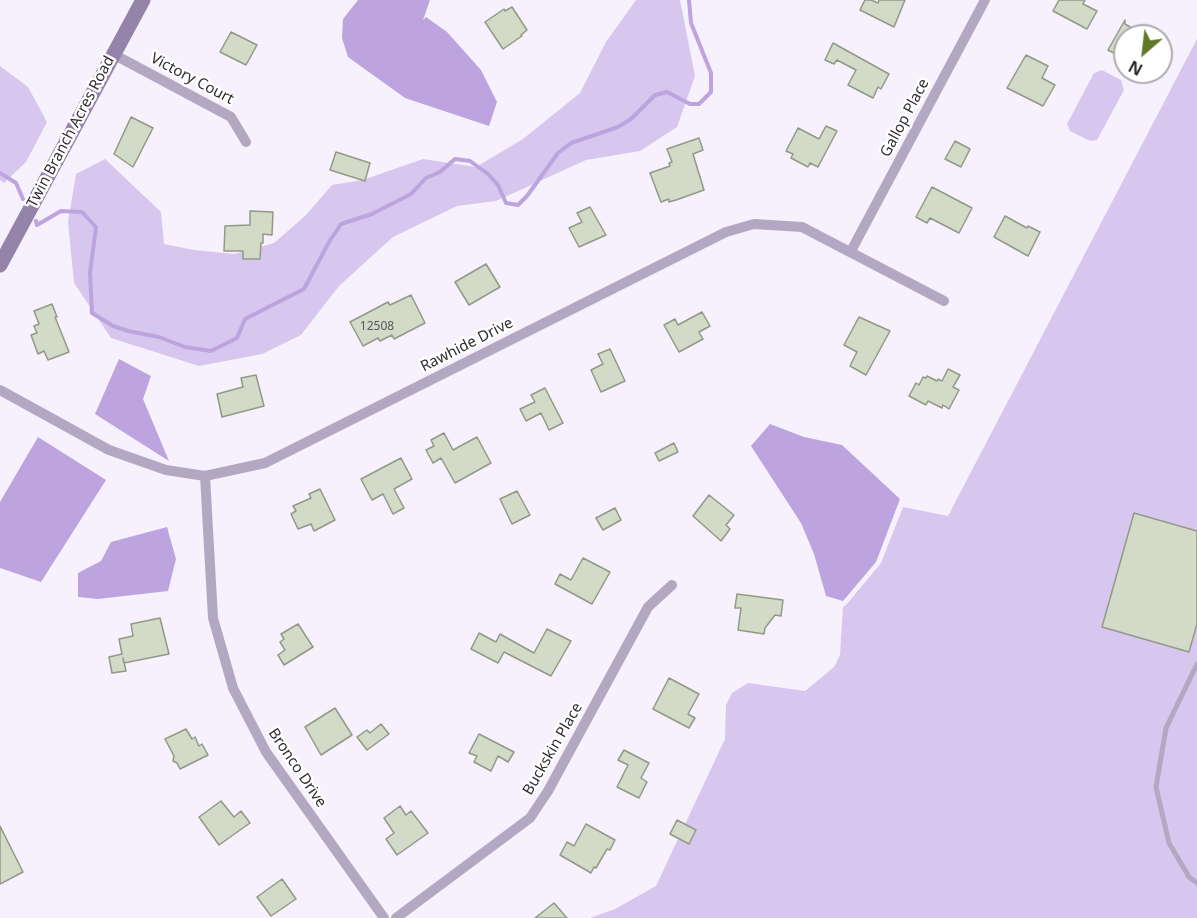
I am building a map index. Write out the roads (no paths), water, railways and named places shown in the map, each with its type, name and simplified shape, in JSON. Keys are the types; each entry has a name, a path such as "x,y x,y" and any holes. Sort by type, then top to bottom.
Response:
{"street":[{"name":"Twin Branch Acres Road","path":"0,265 143,0"},
{"name":"Gallop Place","path":"851,251 985,0"},
{"name":"Victory Court","path":"113,54 231,117 246,142"},
{"name":"Rawhide Drive","path":"0,390 109,450 166,470 205,476 265,463 726,232 754,224 802,227 944,301"},
{"name":"Bronco Drive","path":"205,476 213,618 233,688 266,752 384,918"},
{"name":"Buckskin Place","path":"396,918 530,818 548,791 648,608 672,585"}],"lane":[{"path":"1197,664 1166,728 1156,787 1169,843 1190,878 1197,883"}],"waterway":[{"path":"36,221 37,225 61,211 82,212 96,227 90,273 92,313 113,326 128,331 159,337 185,347 211,351 237,338 245,319 304,289 341,224 372,214 411,194 426,178 440,172 455,159 470,161 488,174 498,185 506,203 518,205 558,153 571,143 618,127 631,119 655,95 667,92 690,104 699,104 711,92 711,73 691,23 689,0"},
{"path":"0,173 16,183 23,199"}]}
